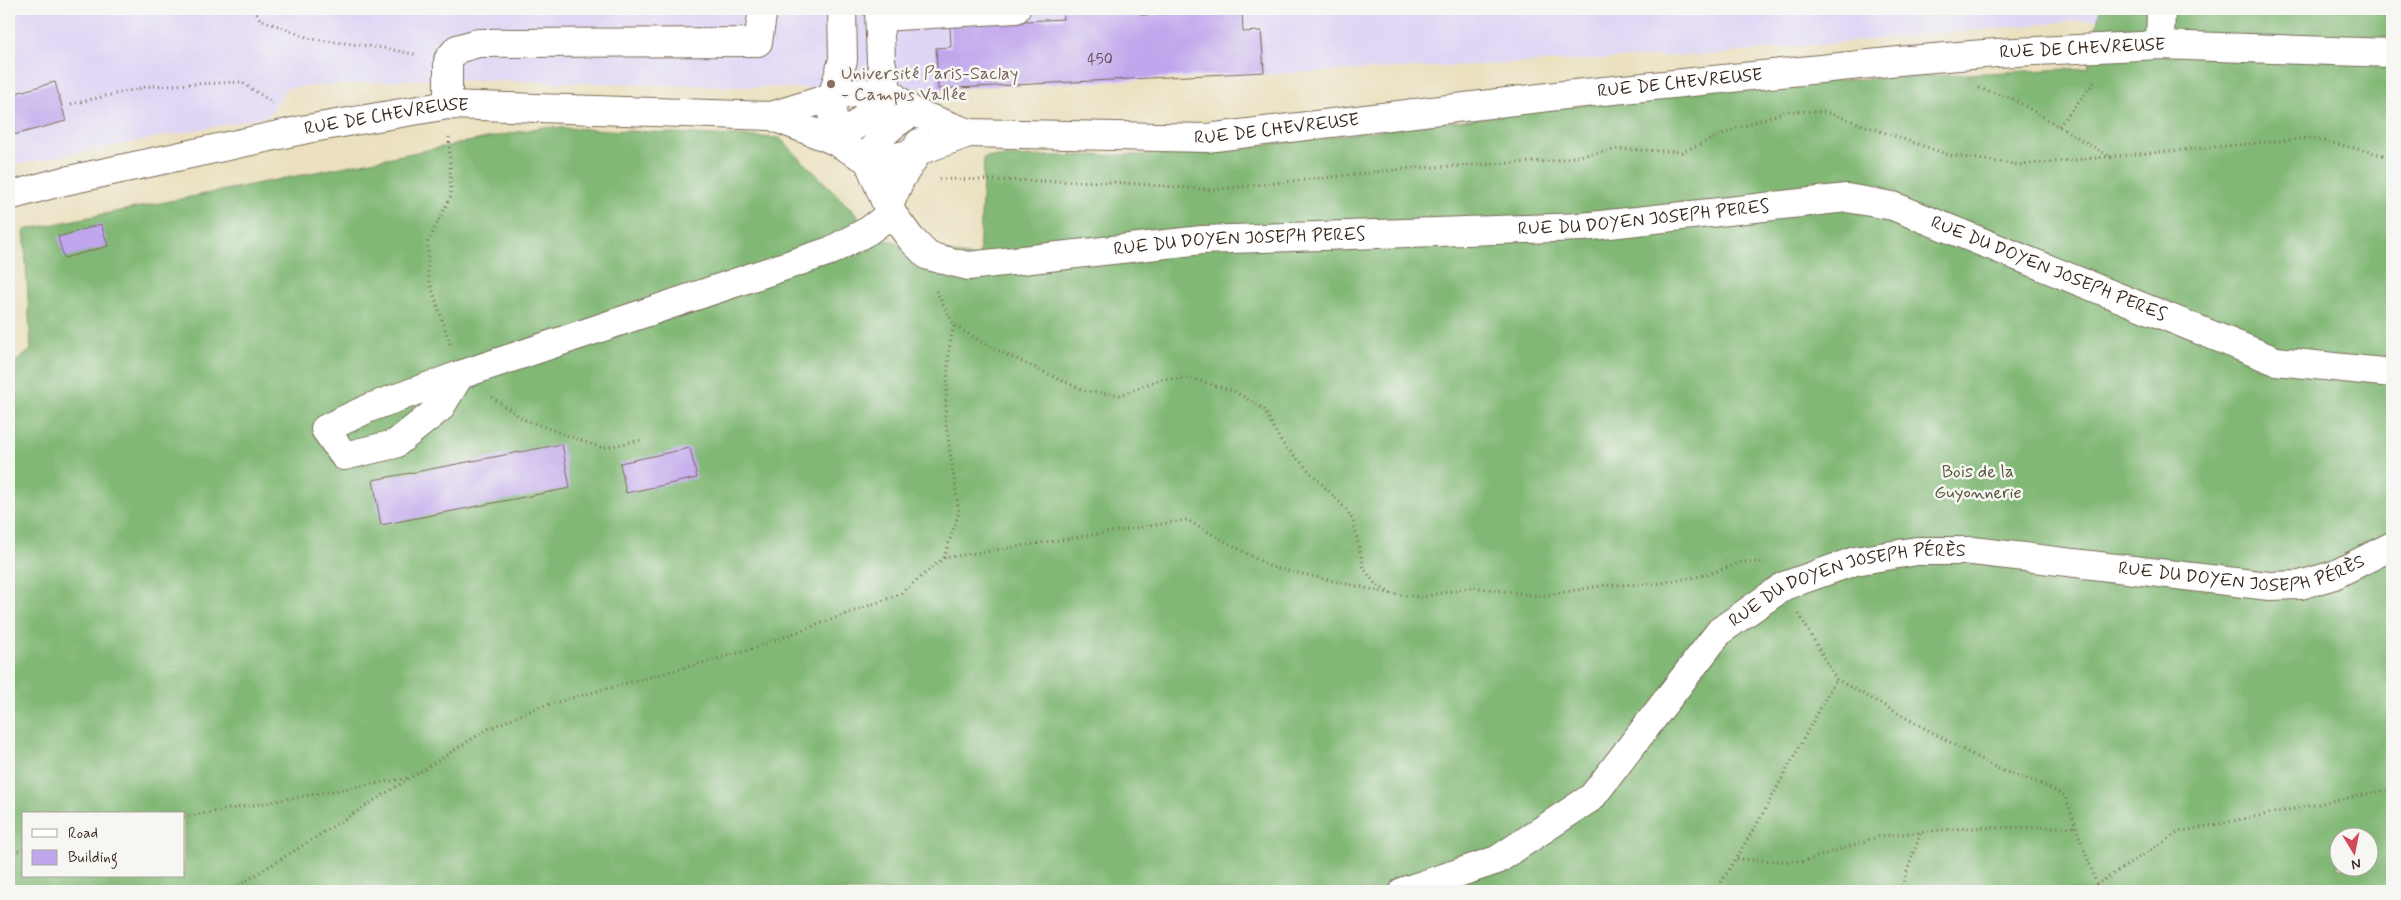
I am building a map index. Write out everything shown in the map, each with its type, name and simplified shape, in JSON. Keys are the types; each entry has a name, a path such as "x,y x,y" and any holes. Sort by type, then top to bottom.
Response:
{"street":[{"path":"448,105 448,60 457,49 478,43 758,42 764,9"},
{"path":"833,140 832,97 843,60 842,9"},
{"path":"969,133 913,112 888,92 881,61 880,13 1016,9"},
{"path":"2160,45 2161,9"},
{"name":"RUE DE CHEVREUSE","path":"969,133 1208,138 1565,95 1909,60 2122,47 2160,45 2392,53"},
{"path":"771,116 832,97 853,93 888,92"},
{"path":"833,140 851,130 871,113 888,92"},
{"name":"RUE DE CHEVREUSE","path":"9,196 60,182 307,129 448,105 771,116"},
{"path":"460,375 830,251 868,231 890,210 901,178 919,152 919,128 913,112"},
{"path":"868,160 876,141 889,127 913,112"},
{"path":"771,116 833,140 868,160 892,158 919,152 969,133"},
{"name":"RUE DU DOYEN JOSEPH PERES","path":"868,160 890,210 911,239 928,256 968,266 1202,240 1582,227 1847,198 1893,206 2276,361 2392,373"},
{"name":"RUE DU DOYEN JOSEPH PÉRÈS","path":"1404,891 1497,860 1592,797 1720,631 1784,586 1855,561 1917,550 1973,551 2269,586 2300,585 2334,575 2392,546"}],"path":[{"path":"254,9 260,19 311,40 384,48 448,60"},
{"path":"2059,126 2122,47"},
{"path":"70,104 150,86 241,82 307,129"},
{"path":"1977,87 2013,99 2113,158"},
{"path":"448,105 451,196"},
{"path":"901,178 1113,182 1212,190 1412,168 1552,161 1619,149 1682,152 1738,128 1787,111 1826,112 1949,155 2020,165 2113,158 2311,138 2392,157"},
{"path":"934,287 954,325 990,347 1085,390 1121,395 1160,379 1189,378 1234,391 1264,409 1281,442 1346,509 1352,521 1364,568 1375,584 1392,594"},
{"path":"944,558 959,512 945,417 949,349 954,325"},
{"path":"230,891 488,729 539,707 746,651 900,594 944,558 1187,520 1272,567 1392,594 1421,597 1473,587 1540,596 1607,585 1656,584 1706,575 1742,562 1762,562"},
{"path":"1798,612 1836,680 2000,770 2039,783 2066,796 2099,891"},
{"path":"1716,891 1737,859 1836,680"},
{"path":"185,817 410,778"},
{"path":"2096,885 2179,832 2392,789"},
{"path":"1737,859 1801,862 1880,836 1920,832 1964,828 2076,827"},
{"path":"1900,891 1920,832"},
{"path":"9,855 22,850"}],"shaded area":[{"name":"Université Paris-Saclay - Campus Vallée","path":"9,9 2392,9 2392,12 2235,18 2096,19 1719,54 938,89 801,88 427,79 286,88 269,116 9,166"}],"green space":[{"name":"Bois de la Guyonnerie","path":"2100,9 2392,9 2392,891 9,891 9,367 31,350 24,230 543,127 780,138 881,239 979,258 984,157 1192,154 1743,85 2088,68"}],"building":[{"path":"1062,9 1141,9 1141,15 1242,10 1243,32 1261,31 1264,72 938,89 936,48 951,47 950,25 1063,19"},
{"path":"55,82 66,121 10,136 9,95"},
{"path":"101,224 108,246 64,258 58,237"},
{"path":"562,444 570,488 381,525 373,480"},
{"path":"690,448 697,478 626,493 620,463"}],"place":[{"name":"Université Paris-Saclay - Campus Vallée","path":"831,84"}]}
